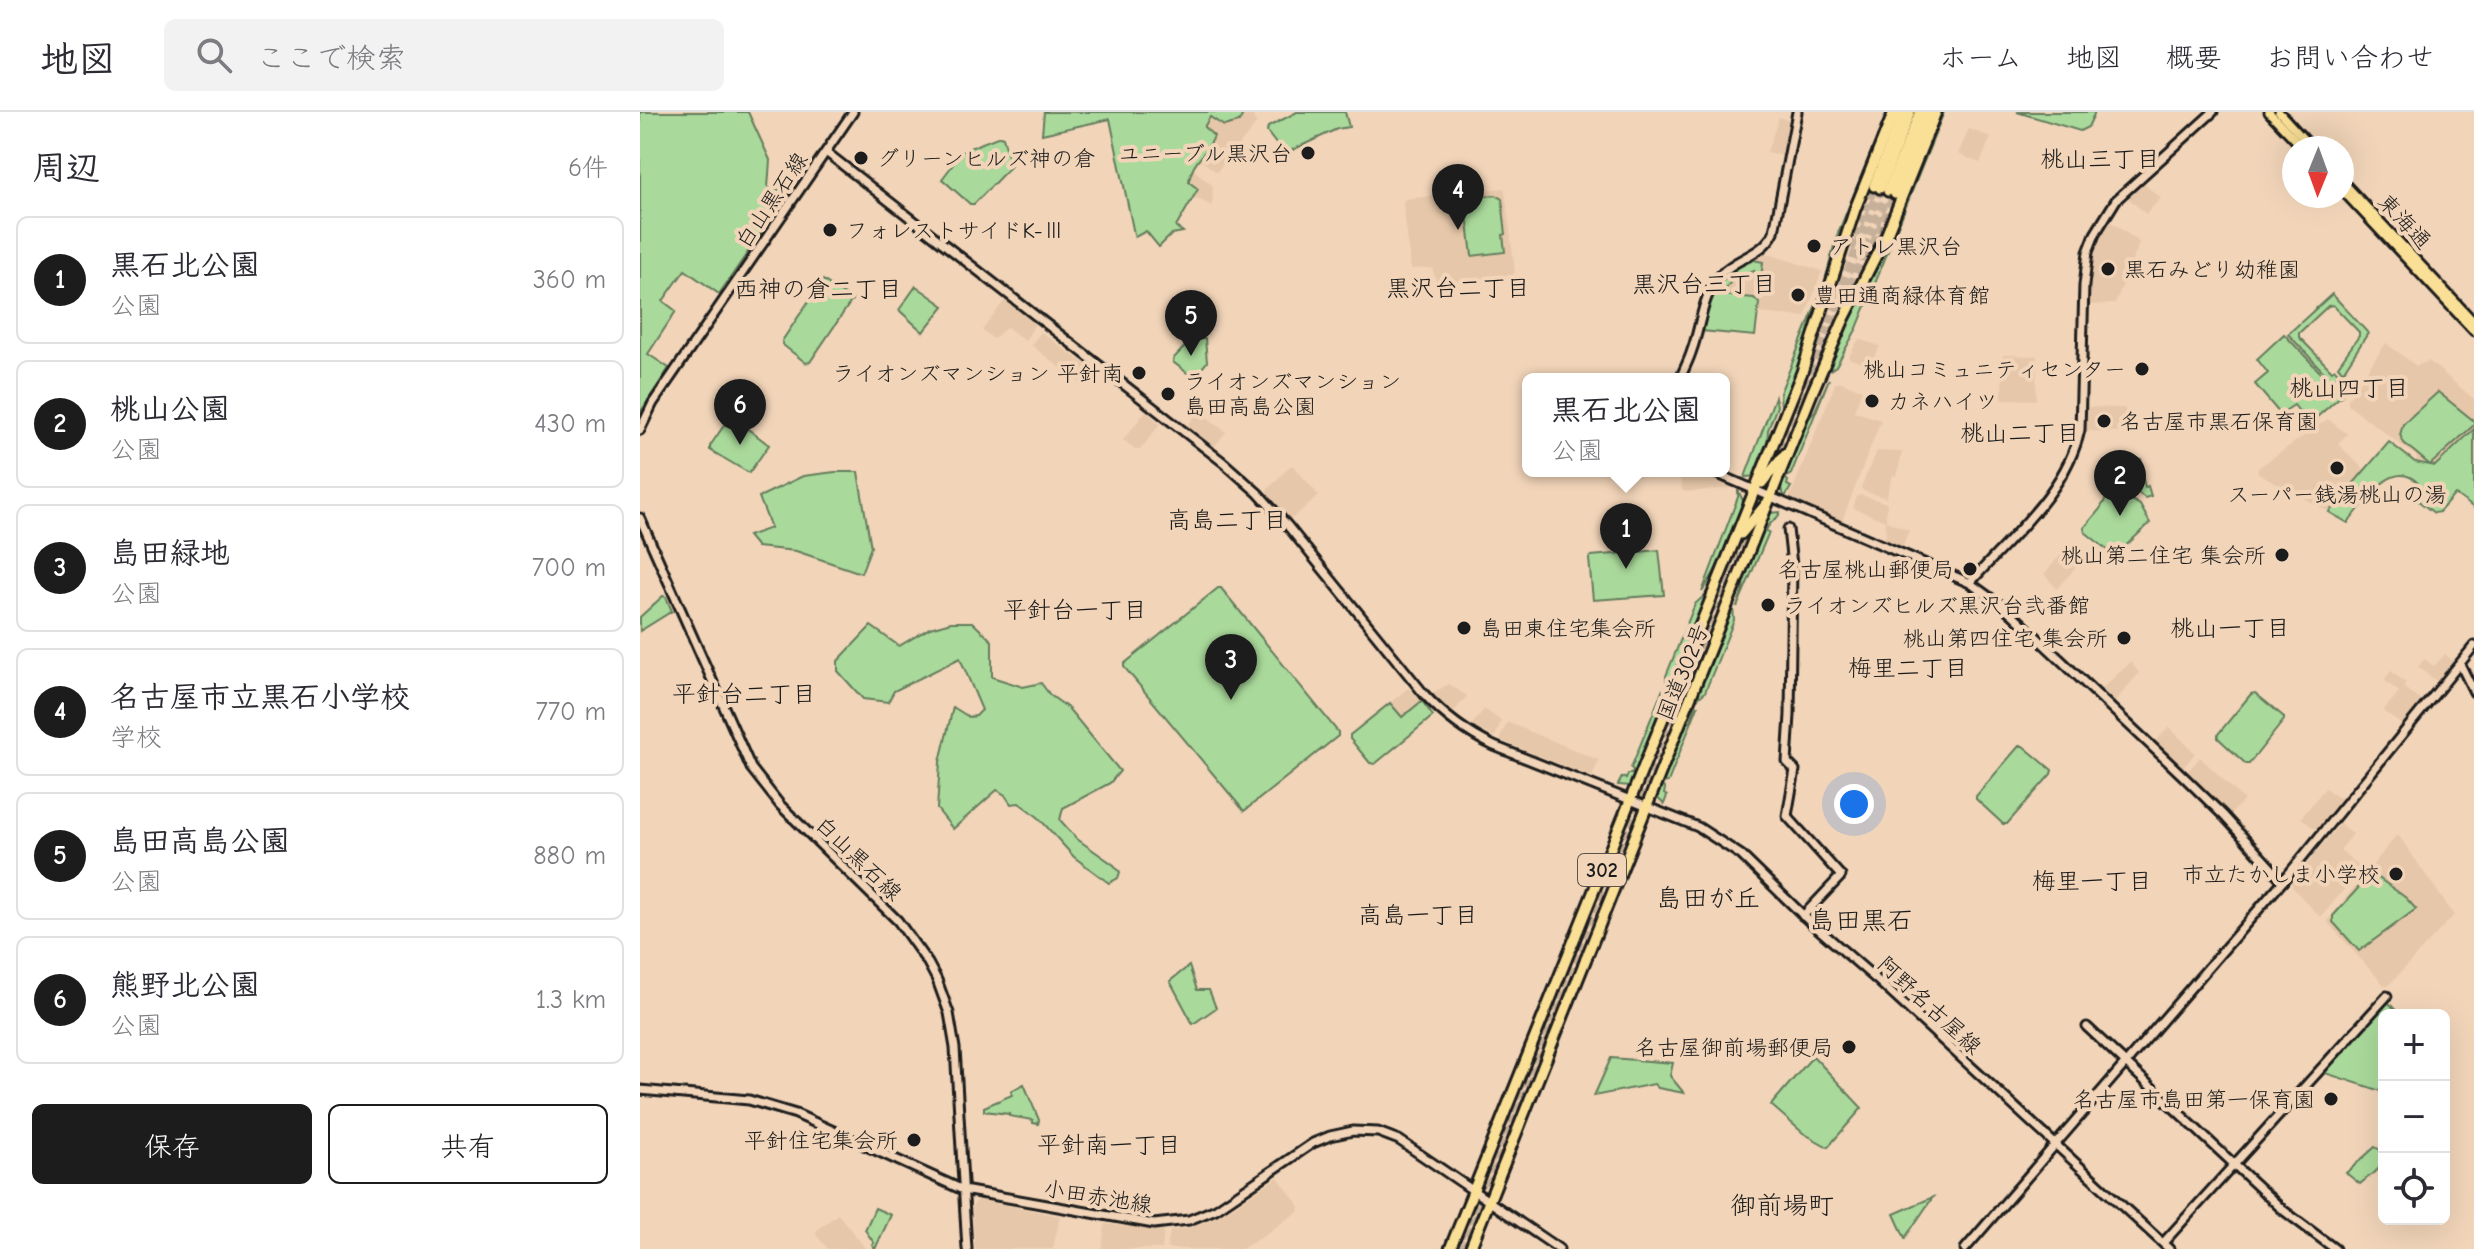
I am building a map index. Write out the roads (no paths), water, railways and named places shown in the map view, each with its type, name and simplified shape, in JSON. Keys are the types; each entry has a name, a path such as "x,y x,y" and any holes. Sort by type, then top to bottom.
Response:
{"highway":[{"name":"国道302号","path":"1450,1249 1802,372 1855,209 1894,112"},
{"path":"1884,190 1903,112"},
{"path":"1884,190 1910,112"},
{"path":"1884,190 1920,112"},
{"path":"1884,190 1928,112"},
{"name":"国道302号","path":"1470,1249 1793,443 1844,319 1886,236 1936,112"},
{"path":"1754,490 1793,443"},
{"path":"1730,550 1745,527 1771,498"}],"main road":[{"path":"2269,112 2292,136"},
{"path":"2279,112 2301,136"},
{"name":"東海通","path":"2354,194 2474,322"},
{"name":"東海通","path":"2354,203 2474,331"}],"street":[{"name":"白山黒石線","path":"640,430 653,403 853,112"},
{"path":"1683,373 1692,353 1704,306 1717,278 1726,269 1765,246 1774,232 1797,112"},
{"path":"1970,583 2056,486 2074,454 2080,430 2085,273 2091,245 2103,218 2116,200 2213,112"},
{"name":"阿野名古屋線","path":"826,152 1223,462 1258,493 1447,718 1494,746 1706,831 1741,855 1803,916 2166,1246"},
{"path":"1725,477 1970,583 2010,612 2182,775 2283,881"},
{"name":"白山黒石線","path":"640,518 644,540 751,768 774,799 898,921 938,982 949,1013 955,1048 967,1249"},
{"path":"1788,529 1792,565 1787,762 1795,770 1787,816 1841,876 1803,916"},
{"path":"1965,1249 2283,881 2474,646"},
{"path":"2460,664 2474,692"},
{"path":"2166,1246 2233,1166 2387,996"},
{"path":"2087,1027 2233,1166 2283,1210 2335,1249"},
{"name":"小田赤池線","path":"640,1090 749,1100 844,1135 963,1190 1130,1221 1171,1223 1189,1220 1216,1209 1313,1143 1353,1131 1378,1132 1399,1140 1559,1249"}],"tunnel":[{"path":"1851,249 1874,186"},
{"path":"1455,1249 1818,351 1880,188"},
{"path":"1827,349 1888,191"},
{"path":"1868,257 1895,194"},
{"path":"1464,1249 1569,989"}],"place":[{"name":"ユニーブル黒沢台","path":"1308,153"},
{"name":"グリーンヒルズ神の倉","path":"861,158"},
{"name":"フォレストサイドK-Ⅲ","path":"830,230"},
{"name":"名古屋市立黒石小学校","path":"1458,230"},
{"name":"アトレ黒沢台","path":"1814,246"},
{"name":"黒石みどり幼稚園","path":"2108,269"},
{"name":"豊田通商緑体育館","path":"1798,295"},
{"name":"島田高島公園","path":"1191,356"},
{"name":"桃山コミュニティセンター","path":"2142,369"},
{"name":"ライオンズマンション 平針南","path":"1139,373"},
{"name":"ライオンズマンション 島田高島公園","path":"1168,394"},
{"name":"カネハイツ","path":"1872,401"},
{"name":"名古屋市黒石保育園","path":"2104,421"},
{"name":"熊野北公園","path":"740,445"},
{"name":"スーパー銭湯桃山の湯","path":"2337,468"},
{"name":"桃山公園","path":"2120,516"},
{"name":"桃山第二住宅 集会所","path":"2282,555"},
{"name":"黒石北公園","path":"1626,569"},
{"name":"名古屋桃山郵便局","path":"1970,569"},
{"name":"ライオンズヒルズ黒沢台弐番館","path":"1768,605"},
{"name":"島田東住宅集会所","path":"1464,628"},
{"name":"桃山第四住宅 集会所","path":"2124,638"},
{"name":"島田緑地","path":"1231,700"},
{"name":"市立たかしま小学校","path":"2396,874"},
{"name":"名古屋御前場郵便局","path":"1849,1047"},
{"name":"名古屋市島田第一保育園","path":"2331,1099"},
{"name":"平針住宅集会所","path":"914,1140"}],"district":[{"name":"桃山三丁目","path":"2100,159"},
{"name":"黒沢台三丁目","path":"1704,284"},
{"name":"黒沢台二丁目","path":"1458,288"},
{"name":"西神の倉二丁目","path":"818,289"},
{"name":"桃山四丁目","path":"2349,388"},
{"name":"桃山二丁目","path":"2020,433"},
{"name":"高島二丁目","path":"1227,520"},
{"name":"平針台一丁目","path":"1075,610"},
{"name":"桃山一丁目","path":"2230,628"},
{"name":"梅里二丁目","path":"1908,668"},
{"name":"平針台二丁目","path":"744,694"},
{"name":"梅里一丁目","path":"2092,881"},
{"name":"島田が丘","path":"1708,898"},
{"name":"高島一丁目","path":"1418,915"},
{"name":"島田黒石","path":"1861,920"},
{"name":"平針南一丁目","path":"1109,1145"},
{"name":"御前場町","path":"1782,1205"}]}
